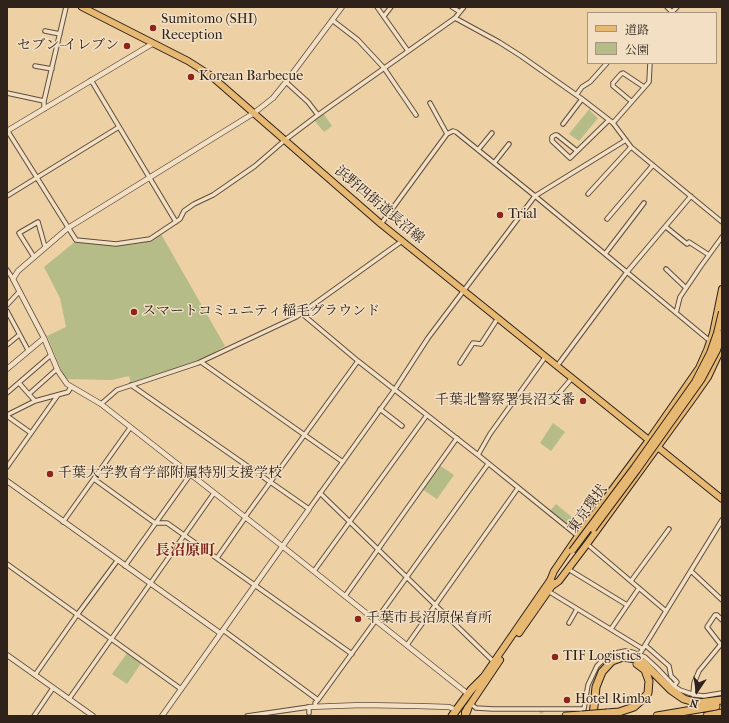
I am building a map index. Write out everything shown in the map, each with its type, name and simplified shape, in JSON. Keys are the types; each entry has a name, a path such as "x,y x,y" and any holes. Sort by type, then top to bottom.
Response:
{"highway":[{"path":"593,716 596,687 602,672 612,661 623,657 636,659 643,662 671,690 684,699 698,703 722,700"},
{"path":"566,716 582,715 607,713 619,712 634,707 644,698 649,687 648,675 640,666 635,663 624,661 612,666 607,672 599,689 596,716"},
{"path":"454,714 468,694 483,678"},
{"path":"657,716 722,704"},
{"path":"464,716 469,706"},
{"path":"707,716 722,713"}],"main road":[{"name":"浜野四街道長沼線","path":"82,7 199,67 381,224 722,499"},
{"path":"550,587 554,571 693,378 711,341 722,289"},
{"name":"東京環状","path":"469,706 703,368 715,341 722,309"},
{"name":"東京環状","path":"574,553 637,470 701,380 717,350 722,334"},
{"path":"550,587 559,581 658,447 708,377 722,349"},
{"name":"東京環状","path":"454,714 483,678 550,587"}],"street":[{"path":"44,108 44,101 66,7"},
{"path":"13,279 18,271 68,228 254,113 273,98 342,7"},
{"path":"377,7 408,51"},
{"path":"384,16 391,7"},
{"path":"452,7 460,12"},
{"path":"152,44 7,131 76,240 116,244 150,238 180,219 184,211 194,204 213,195 255,166 284,140 455,18 464,7"},
{"path":"667,7 672,12 677,7"},
{"path":"455,18 522,56 577,94 613,123 631,147 722,222"},
{"path":"332,20 358,40 384,68 416,115"},
{"path":"45,31 60,34"},
{"path":"577,94 582,87 590,82 606,64"},
{"path":"613,123 649,82 650,64"},
{"path":"35,66 52,69"},
{"path":"631,102 613,86 613,83 623,73 644,87"},
{"path":"91,80 176,222"},
{"path":"286,82 308,102 318,115"},
{"path":"7,93 44,101"},
{"path":"563,124 582,99"},
{"path":"430,103 447,134"},
{"path":"577,151 557,135 555,134 552,137 552,141 570,158 609,120"},
{"path":"7,196 119,127"},
{"path":"381,224 447,134 454,131 711,341"},
{"path":"478,150 492,132"},
{"path":"162,716 395,389 428,338 535,196 626,140"},
{"path":"494,163 509,144"},
{"path":"588,194 631,147"},
{"path":"607,219 653,166"},
{"path":"557,366 627,272 691,196"},
{"path":"605,254 644,203"},
{"path":"34,257 19,233 38,222 45,247"},
{"path":"666,227 687,244 689,242 709,255"},
{"path":"676,313 680,297 722,238"},
{"path":"101,404 118,390 201,362 301,313 402,241"},
{"path":"666,269 686,288"},
{"path":"7,270 44,338 62,379 71,388 101,404 468,694"},
{"path":"7,306 19,292"},
{"path":"7,311 28,350"},
{"path":"301,313 358,361 578,536"},
{"path":"460,363 473,343 481,344 498,318"},
{"path":"7,323 11,320"},
{"path":"7,345 19,335"},
{"path":"7,369 44,338"},
{"path":"7,393 51,355"},
{"path":"478,455 490,434 546,356"},
{"path":"217,558 358,361"},
{"path":"201,362 342,462"},
{"path":"29,394 57,369"},
{"path":"555,398 572,378"},
{"path":"19,383 35,401"},
{"path":"131,385 309,509"},
{"path":"32,433 7,416 35,401 68,392 71,388"},
{"path":"7,468 58,395"},
{"path":"380,408 402,426"},
{"path":"314,571 427,415"},
{"path":"64,522 130,428"},
{"path":"345,596 456,438"},
{"path":"316,706 315,703 352,654 488,464"},
{"path":"125,566 190,475"},
{"path":"94,479 155,523 167,524 184,535 352,654"},
{"path":"7,482 150,584 222,632 318,700"},
{"path":"407,645 518,488"},
{"path":"69,699 214,493"},
{"path":"320,493 494,662"},
{"path":"639,654 722,520"},
{"path":"631,581 669,529"},
{"path":"587,544 666,611"},
{"path":"35,675 77,615 118,561"},
{"path":"7,564 181,689"},
{"path":"568,569 627,605"},
{"path":"691,571 722,600"},
{"path":"550,587 577,609 644,647 669,666 671,676 676,682 674,686"},
{"path":"610,629 639,588"},
{"path":"569,623 577,609"},
{"path":"693,694 694,683 699,671 721,644 707,627 715,615 722,620"},
{"path":"469,706 479,709 584,709 590,679 601,661 618,652 639,654 651,662 674,686 680,690 704,696 722,693"},
{"path":"7,655 93,716"},
{"path":"34,716 53,688"},
{"path":"247,716 309,710 316,706 449,707 454,714"}],"green space":[{"path":"591,107 592,108 590,111 598,118 579,141 569,134"},
{"path":"323,113 332,126 324,132 314,120"},
{"name":"スマートコミュニティ稲毛グラウンド","path":"161,234 225,346 201,360 131,383 129,376 112,380 65,379 47,336 66,327 60,298 44,267 76,241 119,245 153,240"},
{"path":"553,423 565,432 551,451 540,443"},
{"path":"439,465 454,475 437,499 422,489"},
{"path":"556,504 573,518 567,525 550,511"},
{"path":"128,652 142,662 127,684 112,674"}],"tunnel":[{"path":"541,710 542,716"}],"place":[{"name":"Sumitomo (SHI) Reception","path":"153,28"},
{"name":"セブン-イレブン","path":"127,46"},
{"name":"Korean Barbecue","path":"191,77"},
{"name":"Trial","path":"500,215"},
{"name":"スマートコミュニティ稲毛グラウンド","path":"134,312"},
{"name":"千葉北警察署長沼交番","path":"583,401"},
{"name":"千葉大学教育学部附属特別支援学校","path":"50,474"},
{"name":"千葉市長沼原保育所","path":"358,619"},
{"name":"TIF Logistics","path":"555,657"},
{"name":"Hotel Rimba","path":"567,700"}],"district":[{"name":"長沼原町","path":"185,551"}]}
